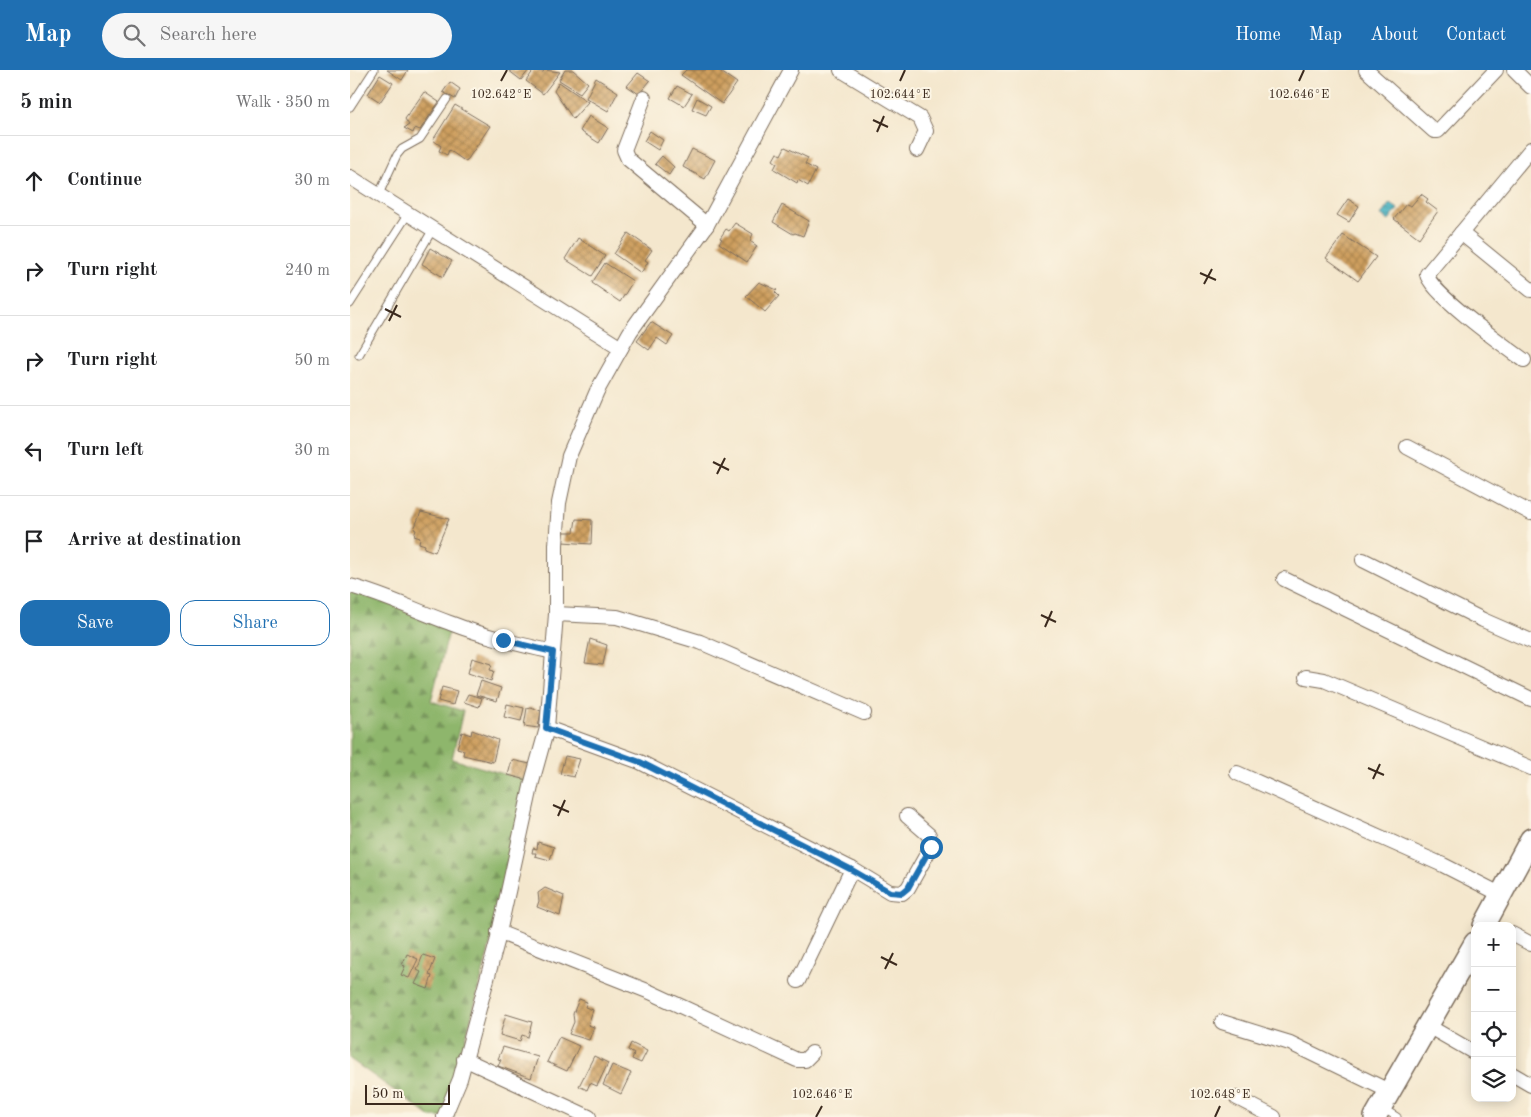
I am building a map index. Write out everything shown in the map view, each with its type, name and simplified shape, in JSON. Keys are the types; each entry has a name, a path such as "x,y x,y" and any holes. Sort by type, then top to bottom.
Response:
{"main road":[{"path":"1490,922 1500,894 1531,840"},
{"path":"1386,1108 1428,1026 1471,950"}],"street":[{"path":"444,1117 460,1079 498,932 546,728 556,614 556,545 559,512 569,456 579,429 630,332 707,225 791,70"},
{"path":"841,70 920,118 926,130 917,150"},
{"path":"1366,70 1434,132 1438,131 1496,70"},
{"path":"1514,70 1531,87"},
{"path":"644,98 624,150 628,159 707,225"},
{"path":"1524,360 1442,296 1428,279 1430,269 1531,149"},
{"path":"350,177 621,348"},
{"path":"1461,233 1531,290"},
{"path":"1407,447 1531,514"},
{"path":"1363,560 1483,620 1531,641"},
{"path":"1284,578 1531,699"},
{"path":"350,586 376,592 451,624 503,640 553,652"},
{"path":"556,614 617,617 700,642 864,713"},
{"path":"1306,677 1324,680 1531,768"},
{"path":"546,728 640,762 852,870 890,892 902,893 908,888 931,847 929,835 906,816"},
{"path":"1237,773 1443,865 1500,894"},
{"path":"798,980 852,870"},
{"path":"498,932 650,992 797,1060 805,1060 812,1053"},
{"path":"1516,936 1531,944"},
{"path":"1222,1022 1290,1043 1386,1108"},
{"path":"1428,1026 1471,1051"},
{"path":"464,1059 588,1117"},
{"path":"1516,1076 1531,1085"},
{"path":"1237,1098 1274,1117"}],"lane":[{"path":"350,107 374,70"},
{"path":"378,194 397,155 402,149 420,139 447,99"},
{"path":"350,304 408,214"},
{"path":"359,355 433,229"}],"green space":[{"path":"350,586 451,624 431,701 463,711 452,759 532,782 447,1112 455,1117 431,1117 350,1059"}],"water":[{"path":"1390,203 1398,209 1389,221 1381,215"}],"building":[{"path":"387,70 408,70 402,80"},
{"path":"508,70 529,70 521,80"},
{"path":"534,70 560,72 543,94 526,81"},
{"path":"565,70 573,70 588,83 580,93 559,80"},
{"path":"686,70 718,70 737,83 722,104 681,75"},
{"path":"638,73 650,81 639,94 627,86"},
{"path":"380,75 393,83 380,102 368,94"},
{"path":"596,78 618,92 608,111 586,98"},
{"path":"450,82 460,89 455,99 443,92"},
{"path":"559,82 588,102 573,119 554,91"},
{"path":"677,86 692,94 684,106 670,98"},
{"path":"424,92 439,102 420,130 415,128 413,133 404,128 409,125 405,119"},
{"path":"697,98 711,106 706,115 692,109"},
{"path":"455,105 490,126 466,162 449,150 447,155 439,151 441,146 433,140"},
{"path":"589,116 608,128 599,143 580,131"},
{"path":"650,131 663,140 658,150 644,141"},
{"path":"785,147 808,158 805,164 816,170 808,186 798,180 797,183 774,169 777,163 773,160 777,153 781,155"},
{"path":"692,149 715,160 705,179 683,167"},
{"path":"662,156 674,167 669,175 655,164"},
{"path":"1421,194 1428,199 1426,202 1438,211 1419,238 1394,219 1406,204 1411,206"},
{"path":"1348,199 1359,206 1349,222 1337,215"},
{"path":"782,205 809,221 803,236 793,234 773,222"},
{"path":"735,223 753,234 750,241 757,246 747,262 719,243 726,229 729,231"},
{"path":"628,233 652,250 645,260 648,262 641,273 614,254"},
{"path":"1343,235 1376,257 1358,281 1326,258"},
{"path":"578,238 605,256 592,276 565,259"},
{"path":"430,248 452,261 443,277 422,264"},
{"path":"605,263 633,281 620,302 592,283"},
{"path":"759,282 777,290 775,292 779,296 765,312 746,296"},
{"path":"651,322 673,336 667,345 657,338 649,350 637,341"},
{"path":"421,512 449,519 435,552 424,548 425,545 419,543 420,538 414,536 416,530 414,529"},
{"path":"576,519 592,520 591,544 563,542 564,532 574,532"},
{"path":"590,639 607,645 603,665 585,663"},
{"path":"472,658 492,664 490,670 494,671 491,681 468,673"},
{"path":"481,681 501,688 497,701 476,695"},
{"path":"442,687 457,691 453,705 438,701"},
{"path":"468,694 482,698 479,707 464,702"},
{"path":"507,704 524,708 521,721 504,717"},
{"path":"531,707 541,711 538,728 524,726 527,708"},
{"path":"472,730 498,740 493,762 463,755 464,750 457,748 462,732 471,735"},
{"path":"565,756 580,759 574,777 560,774"},
{"path":"512,760 530,764 527,780 508,775"},
{"path":"538,842 554,847 550,860 535,856 536,853 532,853 533,848 537,849"},
{"path":"545,888 564,896 560,916 537,907 539,901 538,893"},
{"path":"407,954 418,959 409,978 401,975 405,966 402,965"},
{"path":"423,955 435,959 429,975 432,976 428,989 415,984 421,972 417,970"},
{"path":"579,999 587,1002 585,1007 593,1010 588,1025 594,1027 589,1040 569,1034 574,1022 573,1014"},
{"path":"506,1014 532,1022 528,1037 522,1035 520,1041 500,1035"},
{"path":"559,1037 579,1046 567,1071 547,1062"},
{"path":"631,1043 647,1051 641,1063 632,1059 634,1054 628,1050"},
{"path":"503,1047 538,1057 531,1078 498,1066 501,1060 498,1059"},
{"path":"594,1056 608,1063 597,1086 590,1083 587,1090 579,1086"},
{"path":"612,1065 631,1073 621,1094 603,1085"}],"route":[{"path":"503,640 553,652 546,728 640,762 852,870 890,892 902,893 908,888 931,847"}]}
